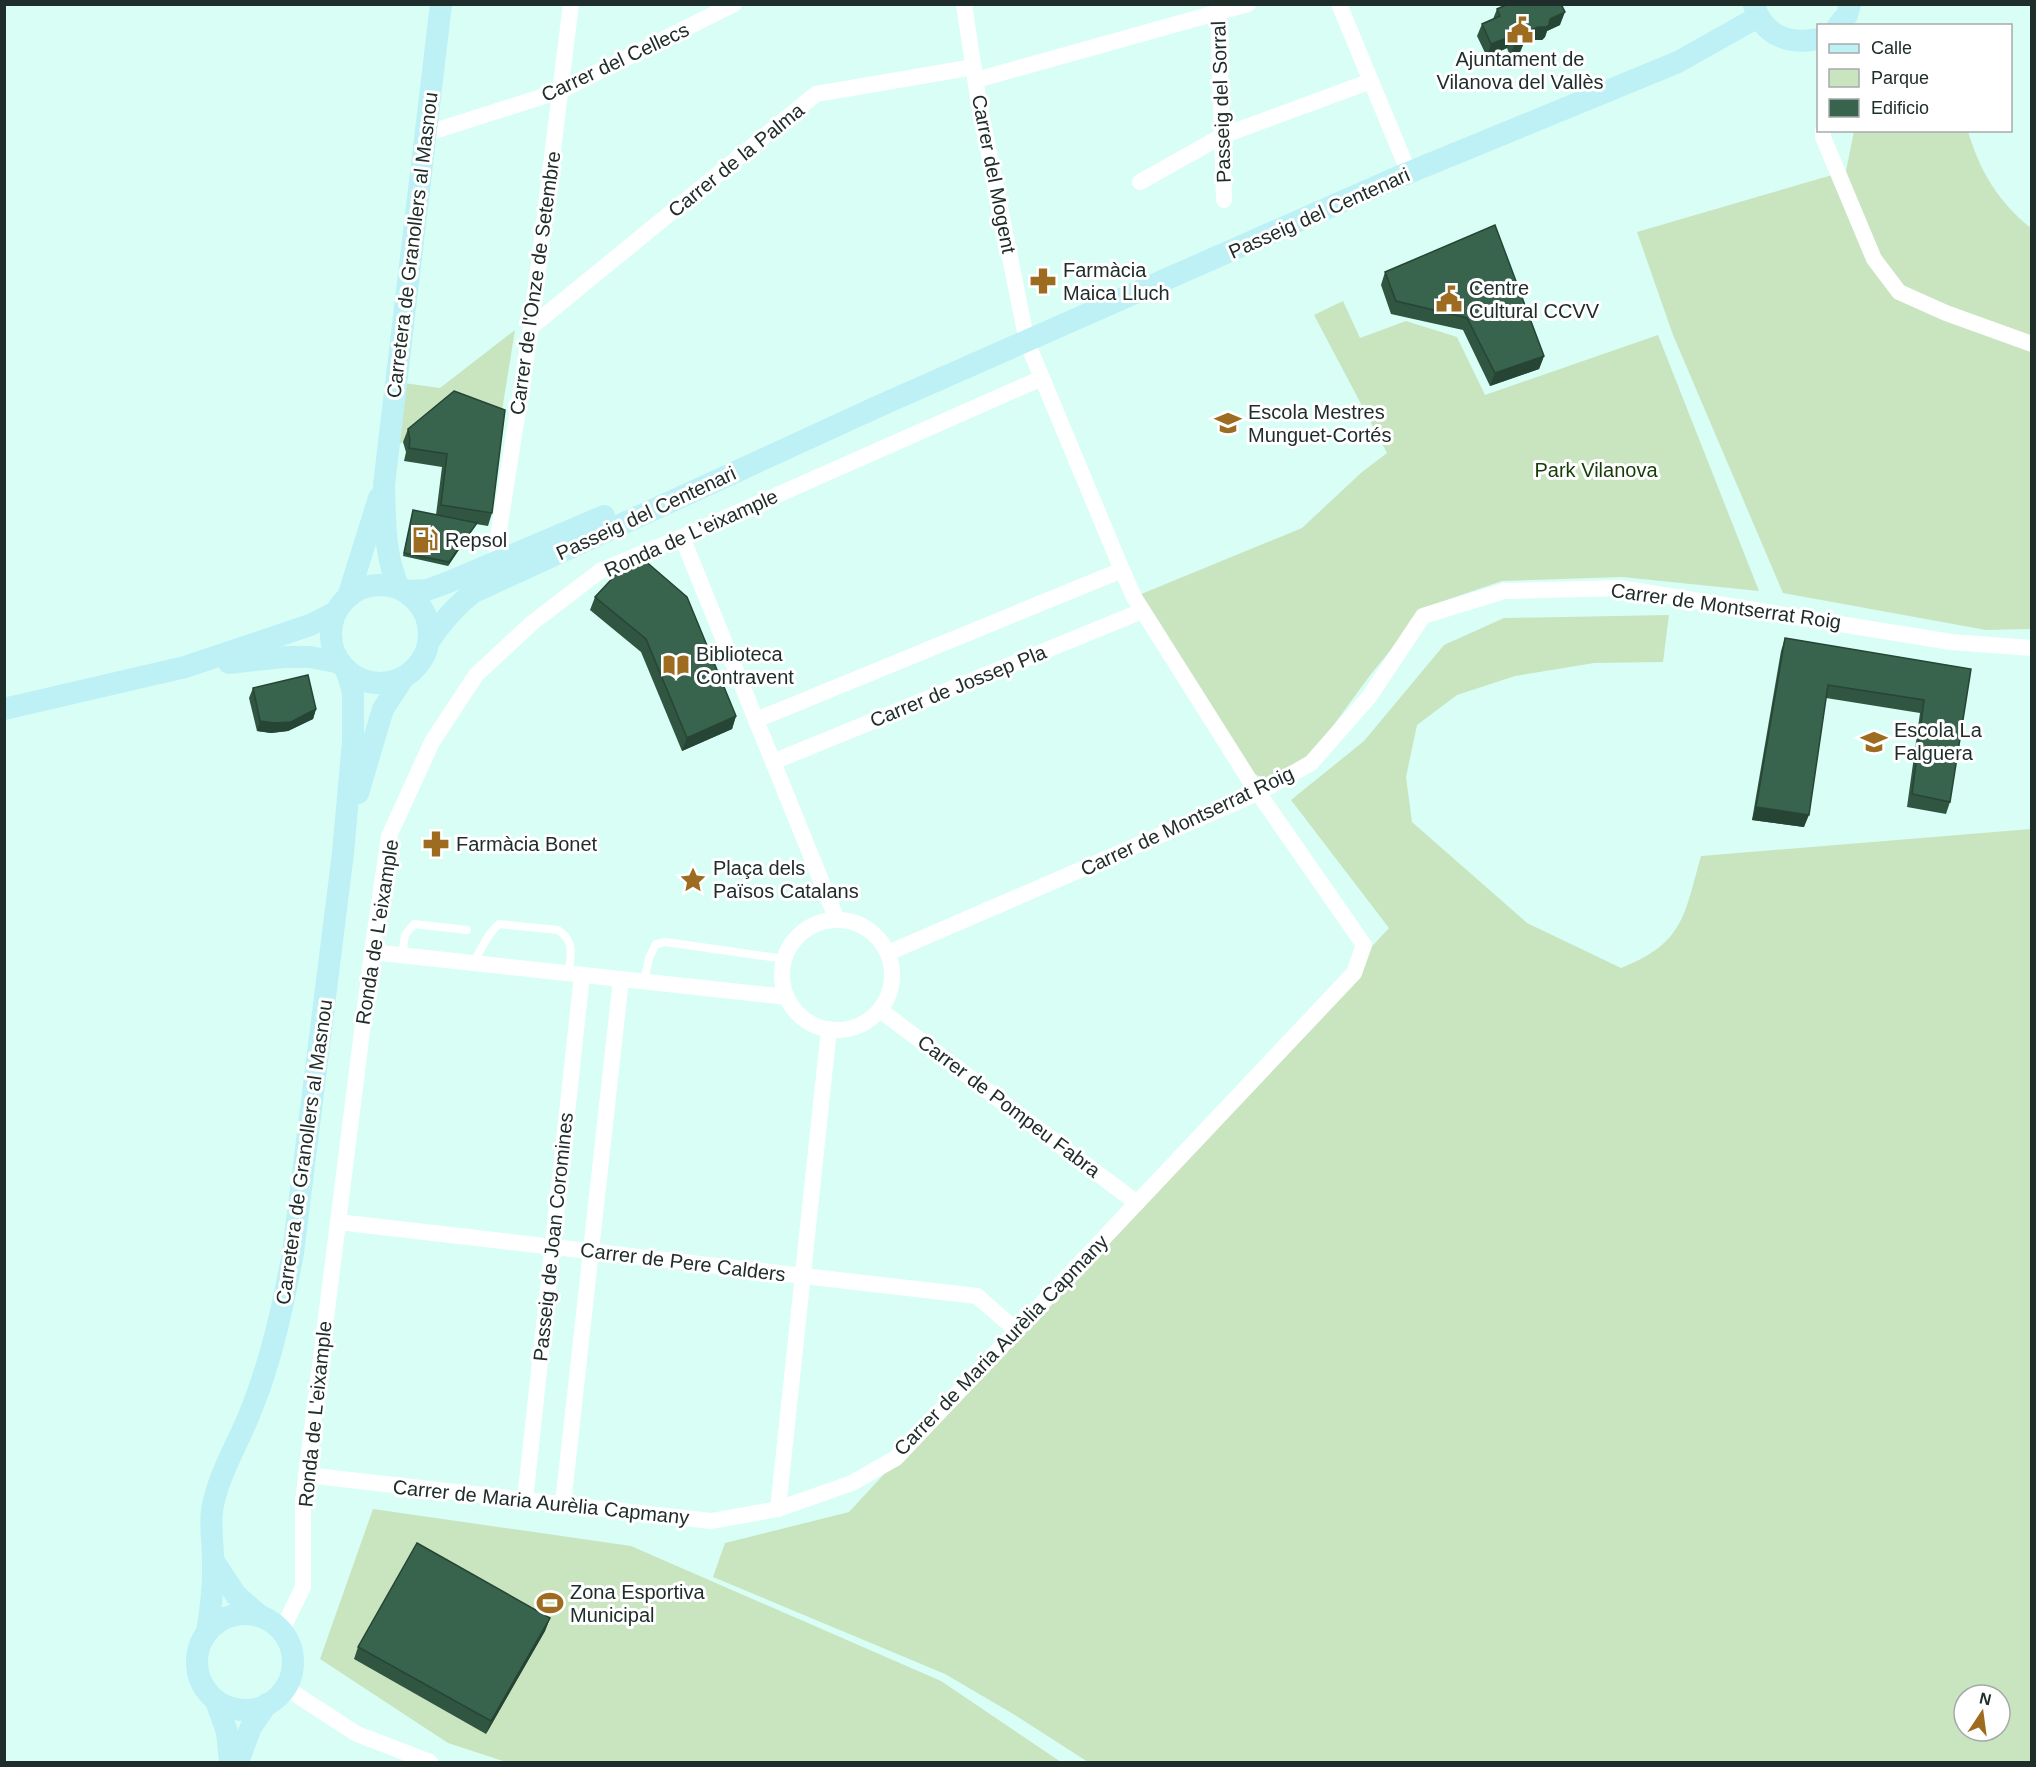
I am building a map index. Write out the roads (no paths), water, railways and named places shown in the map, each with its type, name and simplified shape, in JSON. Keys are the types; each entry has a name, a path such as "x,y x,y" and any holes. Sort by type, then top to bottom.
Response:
{"main road":[{"name":"Carretera de Granollers al Masnou","path":"402,590 392,571 387,550 384,485 441,4"},
{"path":"1840,24 1847,15 1850,4"},
{"path":"1756,11 1770,31 1785,39 1801,42 1817,39"},
{"name":"Passeig del Centenari","path":"429,641 445,618 460,602 474,592 879,406 1409,173 1678,62 1756,11"},
{"name":"Passeig del Centenari","path":"402,590 427,590 778,441 879,406"},
{"name":"Carretera de Granollers al Masnou","path":"342,604 384,485"},
{"path":"4,710 186,667 310,625 342,604 375,584 386,584 402,590 422,608 427,619 429,641 420,662 404,677 382,683 356,676 343,666 334,652 331,632 342,604"},
{"path":"186,667 284,657 310,657 343,666"},
{"name":"Carretera de Granollers al Masnou","path":"207,1632 211,1609 213,1560 211,1530 215,1496 253,1406 270,1357 282,1312 293,1253 344,841 354,717 353,692 343,666"},
{"name":"Carretera de Granollers al Masnou","path":"344,841 383,709 404,677"},
{"name":"Carretera de Granollers al Masnou","path":"213,1560 236,1595 260,1616"},
{"path":"230,1762 227,1732 216,1701 202,1685 197,1668 201,1644 207,1632 218,1622 234,1615 260,1616 282,1630 288,1639 294,1656 292,1672 286,1688 267,1704 251,1727 238,1762"},
{"path":"216,1701 245,1710 267,1704"}],"street":[{"name":"Carrer de l'Onze de Setembre","path":"497,561 497,543 531,327 571,4"},
{"name":"Carrer del Cellecs","path":"424,134 561,92 734,4"},
{"name":"Carrer del Mogent","path":"964,4 975,73 1027,342 1122,570 1142,611 1258,793 1364,945"},
{"name":"Carrer de la Palma","path":"531,327 816,94 975,73 1219,9 1248,4"},
{"path":"1338,4 1409,173"},
{"name":"Passeig del Sorral","path":"1219,9 1224,200"},
{"path":"1140,182 1222,136 1371,81"},
{"path":"1823,132 1823,137 1874,259 1899,292 1946,313 2031,344"},
{"name":"Ronda de L'eixample","path":"282,1630 303,1587 303,1501 372,952 389,836 432,742 476,675 532,623 600,571 1042,378"},
{"path":"682,537 837,920"},
{"path":"756,720 1122,570"},
{"name":"Carrer de Montserrat Roig","path":"888,953 1258,793 1311,763 1369,697 1423,616 1504,591 1620,588 1951,642 2031,648"},
{"name":"Carrer de Jossep Pla","path":"773,762 1142,611"},
{"path":"837,920 862,926 878,938 888,953 892,972 890,993 880,1010 869,1021 852,1029 837,1031 818,1027 804,1020 790,1006 782,984 784,959 801,933 818,923 837,920"},
{"name":"Carrer de Maria Aurèlia Capmany","path":"306,1475 711,1521 778,1509 852,1483 896,1458 1354,973 1364,945"},
{"path":"372,952 787,997"},
{"name":"Passeig de Joan Coromines","path":"525,1500 552,1246 576,974"},
{"name":"Passeig de Joan Coromines","path":"563,1504 621,979"},
{"name":"Carrer de Pompeu Fabra","path":"880,1010 1137,1203"},
{"path":"778,1509 830,1029"},
{"name":"Carrer de Pere Calders","path":"338,1222 976,1296 1016,1330"},
{"path":"286,1688 357,1734 430,1762"}],"lane":[{"path":"402,955 405,934 414,924 466,930"},
{"path":"473,963 484,947 490,932 499,924 558,930 566,935 571,943 576,974"},
{"path":"644,982 649,958 656,944 666,942 784,959"}],"place":[{"name":"Ajuntament de Vilanova del Vallès","path":"1520,30"},
{"name":"Farmàcia Maica Lluch","path":"1043,281"},
{"name":"Centre Cultural CCVV","path":"1449,299"},
{"name":"Escola Mestres Munguet-Cortés","path":"1228,423"},
{"name":"Repsol","path":"425,540"},
{"name":"Biblioteca Contravent","path":"676,665"},
{"name":"Escola La Falguera","path":"1874,742"},
{"name":"Farmàcia Bonet","path":"436,844"},
{"name":"Plaça dels Països Catalans","path":"693,880"},
{"name":"Zona Esportiva Municipal","path":"550,1603"}],"park label":[{"name":"Park Vilanova","path":"1596,470"}]}
